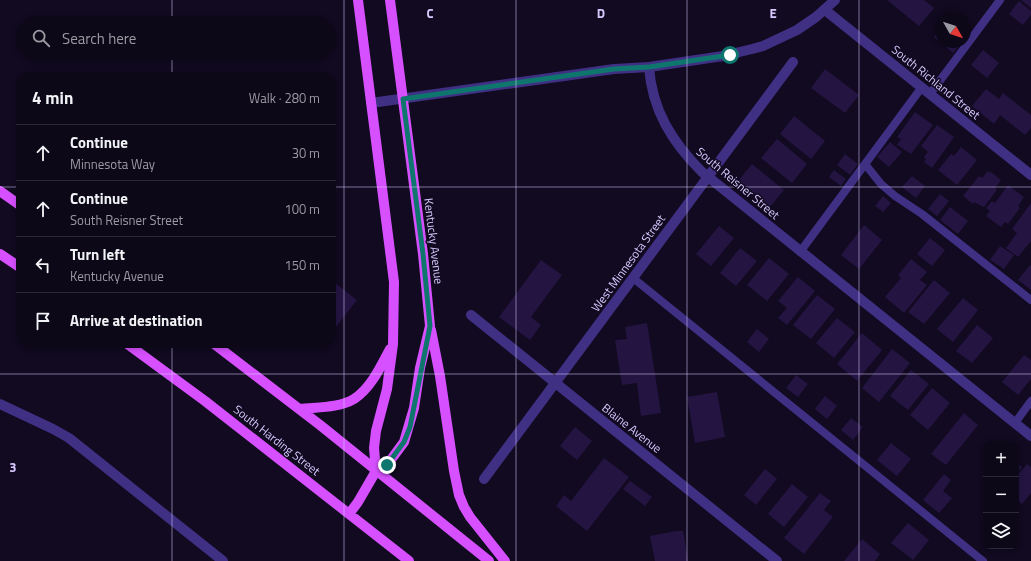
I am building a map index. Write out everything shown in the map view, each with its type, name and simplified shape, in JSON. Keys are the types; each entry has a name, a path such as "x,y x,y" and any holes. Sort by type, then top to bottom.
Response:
{"main road":[{"path":"358,0 394,282 393,344 387,389 376,431 374,448 376,471"},
{"name":"Kentucky Avenue","path":"349,514 358,502 376,471 387,465 404,442 414,408 420,368 430,326 423,254 390,0"},
{"path":"0,191 16,202"},
{"path":"0,254 16,265"},
{"path":"430,326 440,376 454,471 459,494 470,517 505,561"},
{"path":"300,409 341,404 354,399 371,382 380,369 393,344"},
{"name":"South Harding Street","path":"133,348 205,400 409,561"},
{"path":"220,348 300,409 489,561"}],"street":[{"path":"371,103 598,71 649,67 723,56 763,46 797,30 825,10 836,0"},
{"name":"South Richland Street","path":"825,10 1030,173"},
{"name":"West Minnesota Street","path":"484,479 793,62"},
{"name":"South Reisner Street","path":"649,67 654,98 659,113 668,131 687,156 707,177 1031,436"},
{"name":"Blaine Avenue","path":"471,315 777,561"},
{"path":"0,404 58,431 69,438 223,561"}],"lane":[{"path":"800,252 865,164 1000,0"},
{"path":"865,164 881,184 922,214 1031,300"},
{"path":"633,278 983,561"},
{"path":"1015,423 1031,402"}],"building":[{"path":"887,0 924,0 934,8 919,26"},
{"path":"1021,0 1031,0 1031,8"},
{"path":"1019,1 1031,11 1031,15 1023,25 1009,14"},
{"path":"947,48 957,48 953,53"},
{"path":"983,50 999,63 987,78 971,65"},
{"path":"825,69 859,95 845,113 811,88"},
{"path":"986,89 999,99 1003,93 1031,115 1031,128 1025,135 1000,115 994,124 972,106"},
{"path":"915,112 933,125 911,154 897,145 901,139 897,137"},
{"path":"794,116 825,141 811,159 780,134"},
{"path":"937,125 954,137 932,168 924,162 926,159 924,157 928,152 921,146"},
{"path":"777,139 807,164 792,183 761,158"},
{"path":"890,142 902,152 889,167 877,157"},
{"path":"961,147 977,160 957,185 938,170 951,154 954,156"},
{"path":"845,154 858,164 850,175 837,165"},
{"path":"752,164 784,190 770,207 738,181"},
{"path":"834,170 846,179 841,186 829,177"},
{"path":"988,171 1001,180 995,188 997,190 984,207 974,202 973,204 963,196 979,176 982,178"},
{"path":"912,176 925,186 916,198 902,187"},
{"path":"1008,185 1024,197 1018,206 1020,208 1008,224 1005,222 1001,227 986,216 990,211 986,208 992,201 995,203"},
{"path":"940,194 949,201 937,216 928,209"},
{"path":"883,196 891,203 883,212 875,206"},
{"path":"1031,203 1031,241 1018,257 1006,248 1017,233 1012,229"},
{"path":"950,207 968,221 958,234 940,220"},
{"path":"864,225 882,240 859,269 841,255"},
{"path":"719,226 734,238 711,266 696,254"},
{"path":"930,238 945,250 932,266 917,254"},
{"path":"1000,246 1014,255 1004,269 990,260"},
{"path":"740,248 757,261 736,286 720,273"},
{"path":"769,258 789,274 767,301 747,285"},
{"path":"911,259 927,272 920,280 927,285 904,313 885,297 901,278 898,275"},
{"path":"541,260 562,275 531,317 541,325 530,340 499,317"},
{"path":"1030,265 1031,266 1031,290 1018,280"},
{"path":"798,277 815,291 787,325 778,318 787,308 778,301"},
{"path":"934,280 950,293 924,324 908,312"},
{"path":"336,284 357,300 336,327"},
{"path":"817,295 835,309 811,339 793,325"},
{"path":"963,298 978,310 953,342 937,329"},
{"path":"837,318 855,332 834,358 816,343"},
{"path":"647,323 661,413 641,416 637,383 622,385 615,340 627,339 625,327"},
{"path":"977,325 993,338 972,363 956,351"},
{"path":"757,329 769,339 759,352 747,342"},
{"path":"862,333 882,350 857,381 837,364"},
{"path":"892,349 910,363 879,402 862,388"},
{"path":"1024,355 1031,360 1031,379 1018,395 1002,382"},
{"path":"911,370 929,384 908,410 890,396"},
{"path":"796,375 808,384 798,397 786,388"},
{"path":"932,388 950,403 928,430 910,415"},
{"path":"717,392 725,437 695,443 687,397"},
{"path":"825,396 837,406 827,419 815,409"},
{"path":"964,413 978,425 946,465 931,454"},
{"path":"851,418 863,427 853,440 841,430"},
{"path":"575,427 592,441 577,460 560,446"},
{"path":"891,443 911,459 897,476 877,460"},
{"path":"604,458 629,477 587,531 556,506 564,495 571,501"},
{"path":"1027,464 1031,467 1031,493 1022,504 1019,502 1019,473"},
{"path":"765,469 777,479 756,505 744,495"},
{"path":"944,474 951,480 943,491 952,498 939,513 923,500"},
{"path":"630,481 652,497 645,506 623,489"},
{"path":"792,484 808,497 784,527 768,514"},
{"path":"820,493 831,501 824,510 833,517 804,554 784,538"},
{"path":"908,523 929,540 913,560 891,543"},
{"path":"683,531 688,561 655,561 650,536"},
{"path":"862,539 880,554 875,561 844,561"}],"route":[{"path":"387,465 404,442 410,427 418,387 420,368 430,326 427,283 403,99 614,69 649,67 730,55"}]}
